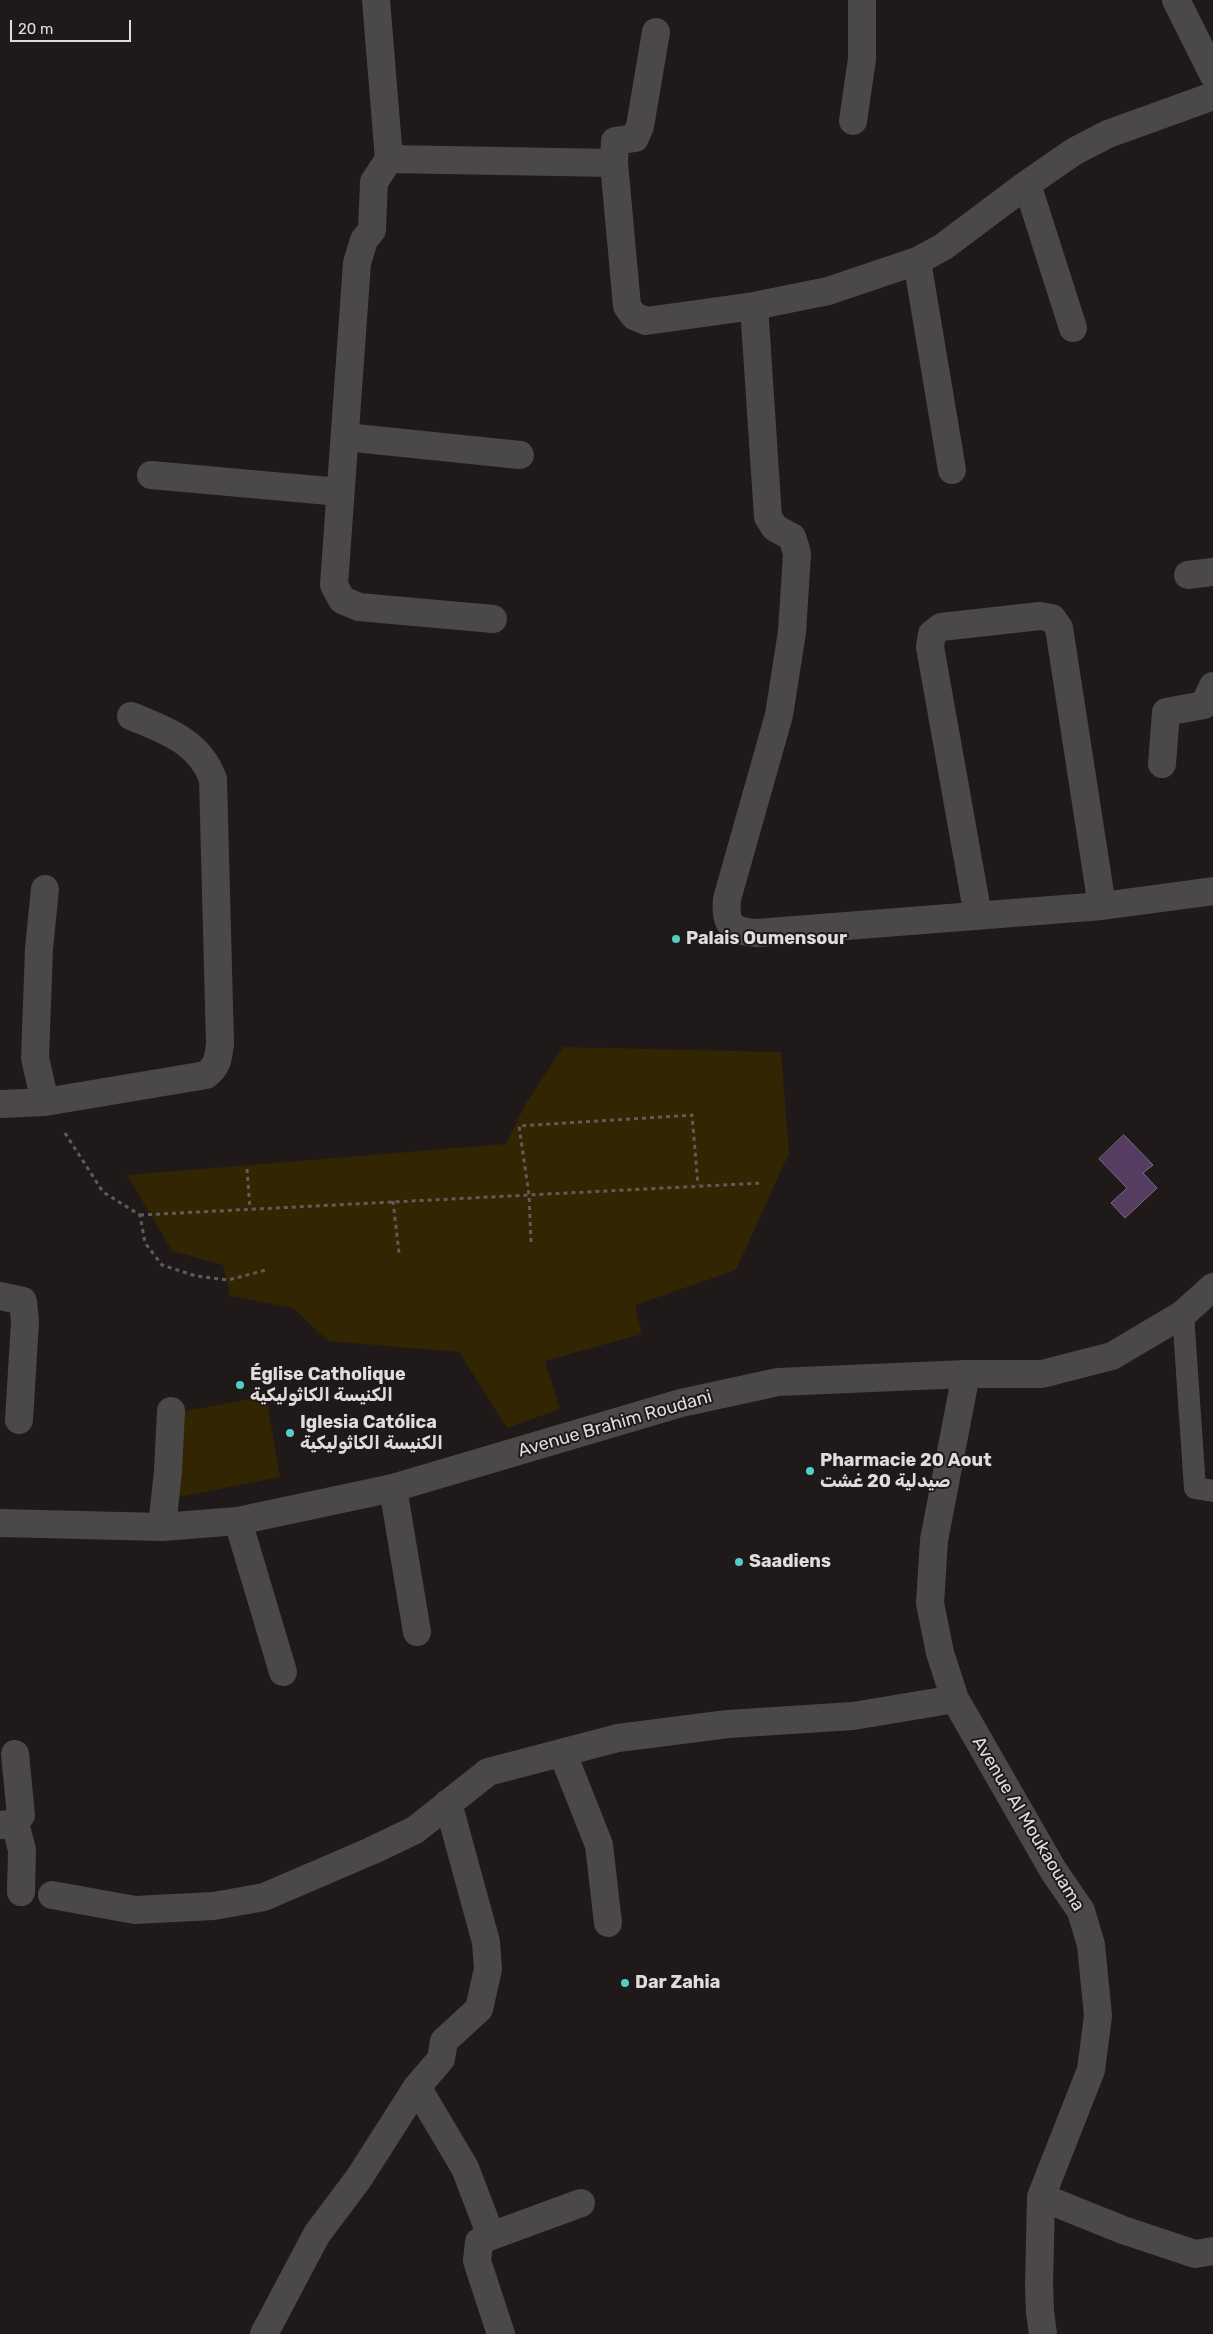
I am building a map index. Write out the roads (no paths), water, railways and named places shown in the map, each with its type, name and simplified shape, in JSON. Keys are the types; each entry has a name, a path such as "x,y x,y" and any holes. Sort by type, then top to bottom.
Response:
{"street":[{"path":"376,0 389,159 374,182 372,230 364,240 357,263 334,585 342,600 359,608 493,619"},
{"path":"854,121 862,59 862,0"},
{"path":"1176,0 1213,74"},
{"path":"656,32 640,126 636,138 615,141 614,163 627,306 634,316 646,321 754,306 828,291 917,261 943,247 1027,184 1075,151 1108,134 1213,96"},
{"path":"389,159 614,163"},
{"path":"1027,184 1073,328"},
{"path":"917,261 952,470"},
{"path":"754,306 768,517 775,528 792,537 797,553 792,632 779,715 727,899 726,918 733,928 757,933 1102,906 1213,892"},
{"path":"344,437 520,454"},
{"path":"151,475 340,492"},
{"path":"978,916 930,647 932,634 941,627 1040,616 1052,618 1059,628 1102,906"},
{"path":"1162,764 1166,712 1204,705 1213,686"},
{"path":"0,1104 45,1102 206,1075 215,1068 218,1061 220,1044 213,779 207,764 176,735 131,716"},
{"path":"45,889 39,949 35,1058 45,1102"},
{"name":"Avenue Brahim Roudani","path":"0,1523 162,1527 238,1521 393,1488 681,1403 778,1382 966,1374 1042,1374 1112,1356 1183,1314 1213,1287"},
{"path":"0,1296 23,1301 25,1322 19,1420"},
{"name":"Avenue Al Moukaouama","path":"966,1374 934,1540 930,1603 940,1653 955,1699 1053,1870 1081,1911 1091,1945 1098,2016 1091,2070 1041,2197 1040,2312 1043,2334"},
{"path":"162,1527 171,1411"},
{"path":"393,1488 417,1632"},
{"path":"238,1521 283,1672"},
{"path":"52,1895 135,1910 214,1906 264,1897 415,1830 488,1772 563,1754 618,1738 667,1730 853,1716 955,1699"},
{"path":"16,1754 21,1815 8,1824 22,1850 20,1892"},
{"path":"563,1754 599,1845 608,1923"},
{"path":"264,2334 317,2234 359,2178 417,2087 441,2059 444,2041 479,2010 488,1969 486,1942 448,1804"},
{"path":"417,2087 466,2168 491,2236"},
{"path":"1041,2197 1123,2230 1195,2254 1213,2251"},
{"path":"501,2334 477,2261 479,2242 582,2203"}],"lane":[{"path":"1183,1314 1194,1488 1213,1491"}],"place":[{"name":"Palais Oumensour","path":"676,939"},
{"name":"Église Catholique الكنيسة الكاثوليكية","path":"240,1385"},
{"name":"Iglesia Católica الكنيسة الكاثوليكية","path":"290,1433"},
{"name":"Pharmacie 20 Aout صيدلية 20 غشت","path":"810,1471"},
{"name":"Saadiens","path":"739,1562"},
{"name":"Dar Zahia","path":"625,1983"}]}
